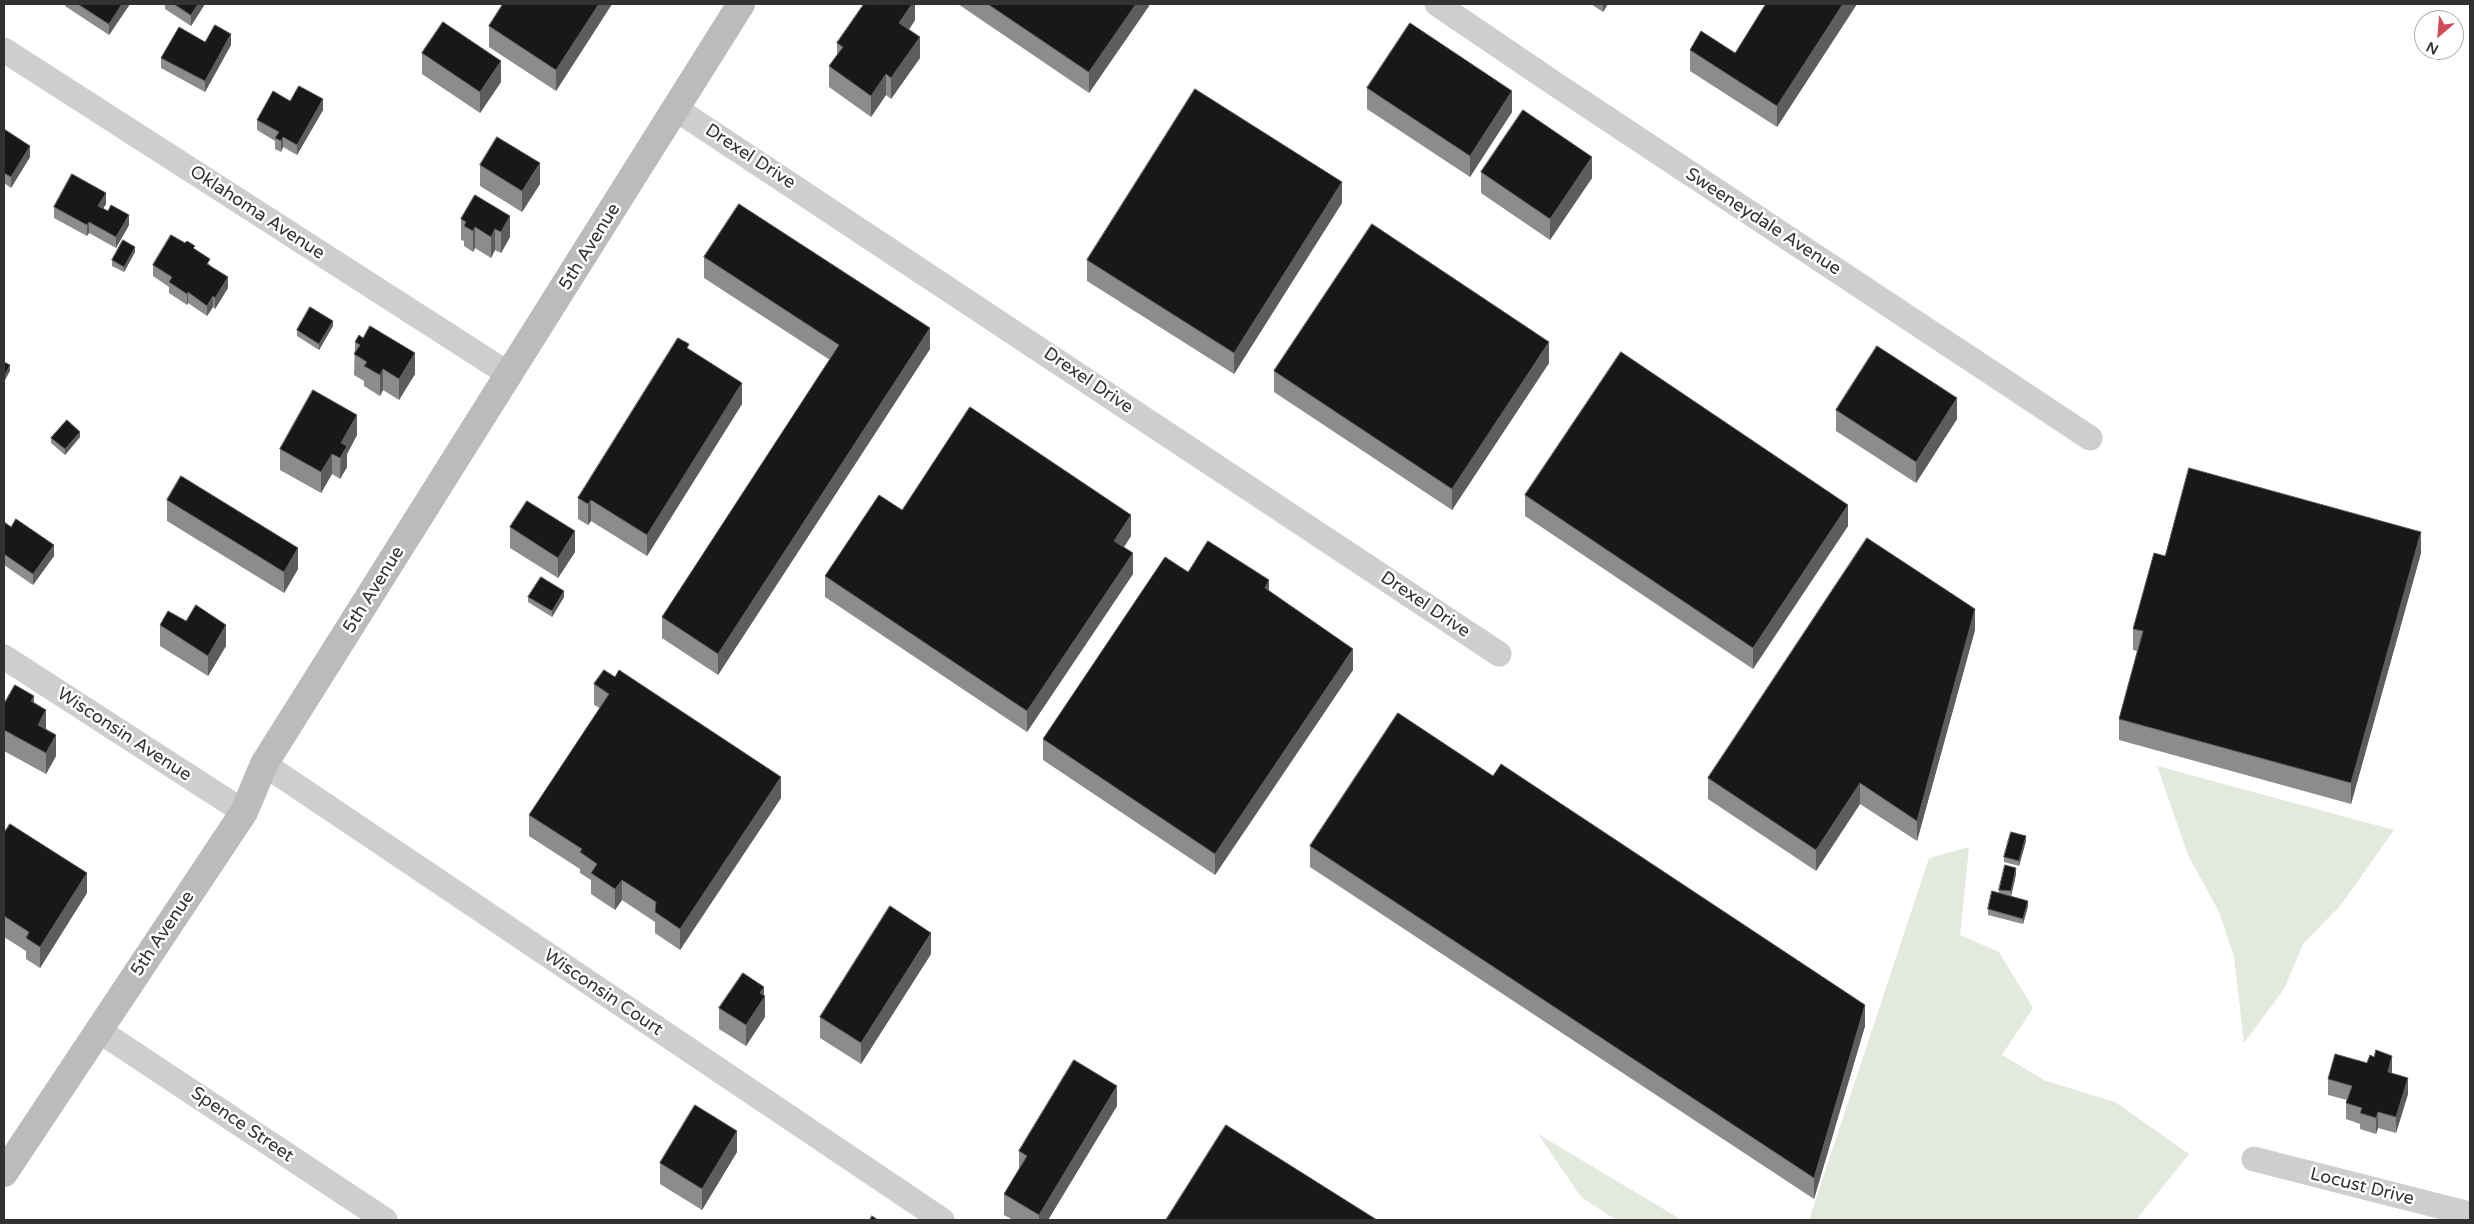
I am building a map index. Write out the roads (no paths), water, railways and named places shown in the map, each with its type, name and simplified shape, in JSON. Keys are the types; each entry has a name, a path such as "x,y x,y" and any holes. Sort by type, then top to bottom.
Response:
{"main road":[{"name":"5th Avenue","path":"4,1173 244,812 264,764 742,4"}],"street":[{"name":"Sweeneydale Avenue","path":"1438,4 1563,90 2090,438"},
{"name":"Oklahoma Avenue","path":"4,50 510,375"},
{"name":"Drexel Drive","path":"676,108 1499,654"},
{"name":"Wisconsin Avenue","path":"4,657 244,812"},
{"name":"Wisconsin Court","path":"264,764 942,1220"},
{"name":"Spence Street","path":"98,1030 385,1220"},
{"name":"Locust Drive","path":"2254,1159 2470,1214"}]}
